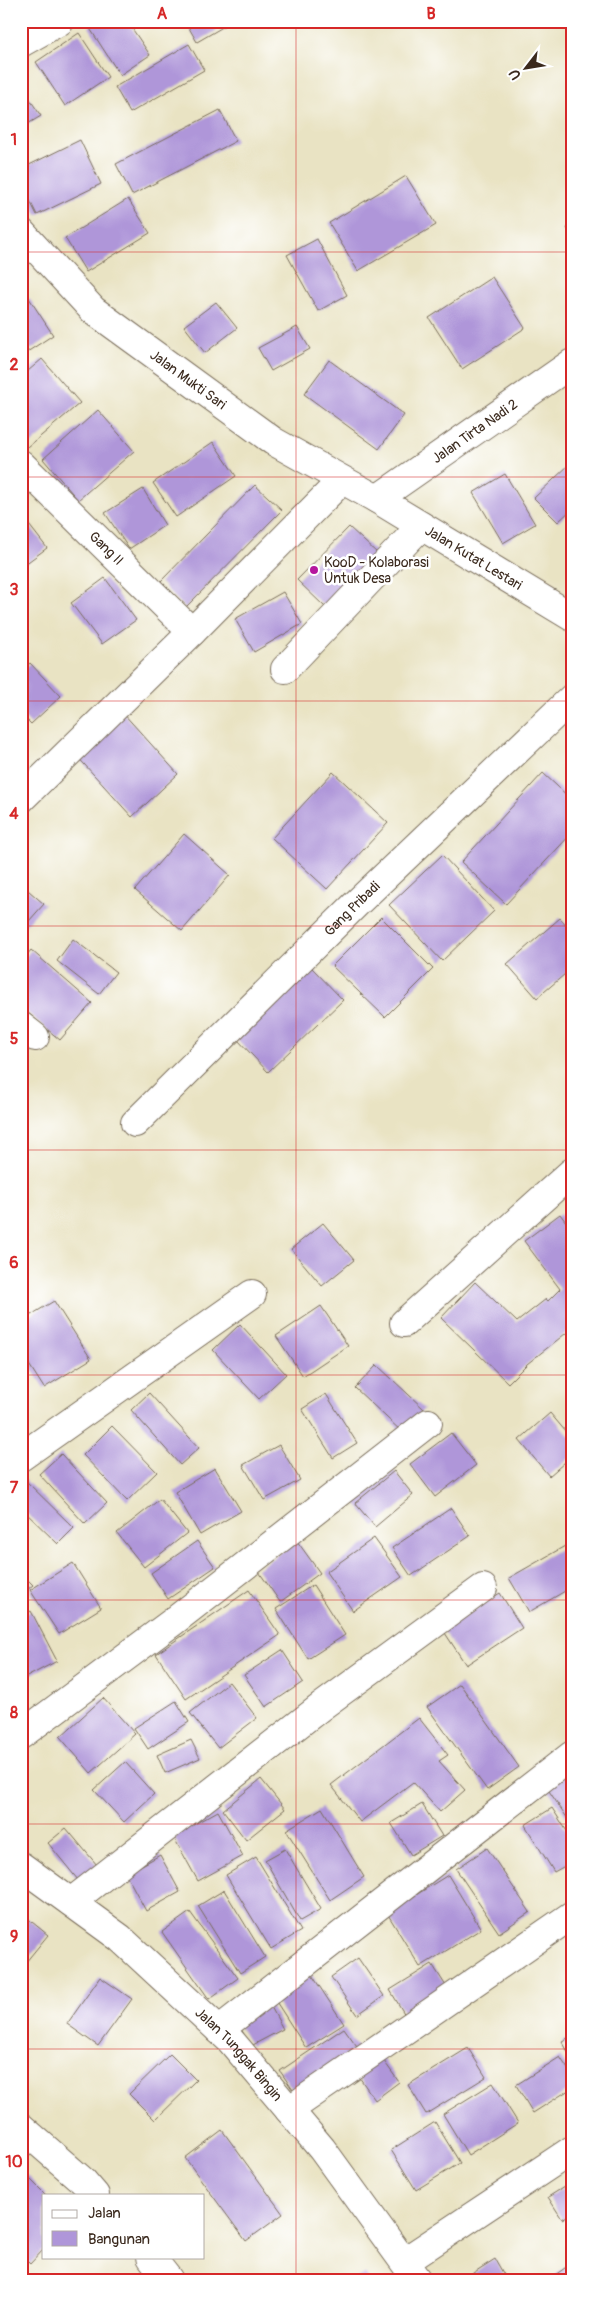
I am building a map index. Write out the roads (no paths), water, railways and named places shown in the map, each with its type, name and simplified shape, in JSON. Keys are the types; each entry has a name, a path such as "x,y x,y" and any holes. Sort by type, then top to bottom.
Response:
{"street":[{"path":"21,43 60,21"},
{"name":"Jalan Mukti Sari","path":"21,232 93,310 273,441 376,500"},
{"name":"Jalan Tirta Nadi 2","path":"376,500 572,363"},
{"name":"Gang II","path":"21,464 192,632"},
{"path":"21,799 192,632 342,480"},
{"name":"Jalan Kutat Lestari","path":"376,500 572,617"},
{"path":"285,668 421,526"},
{"name":"Gang Pribadi","path":"134,1123 349,911 572,698"},
{"path":"404,1323 572,1172"},
{"path":"21,1458 252,1294"},
{"path":"21,1735 174,1621 428,1424"},
{"path":"72,1902 322,1706 483,1588"},
{"path":"219,2030 572,1755"},
{"name":"Jalan Tunggak Bingin","path":"21,1866 120,1938 231,2041 322,2149 411,2270"},
{"path":"289,2110 572,1915"},
{"path":"21,2127 83,2181 94,2194"},
{"path":"411,2270 572,2150"},
{"path":"152,2258 169,2280"}],"place":[{"name":"KooD - Kolaborasi Untuk Desa","path":"314,570"}]}
